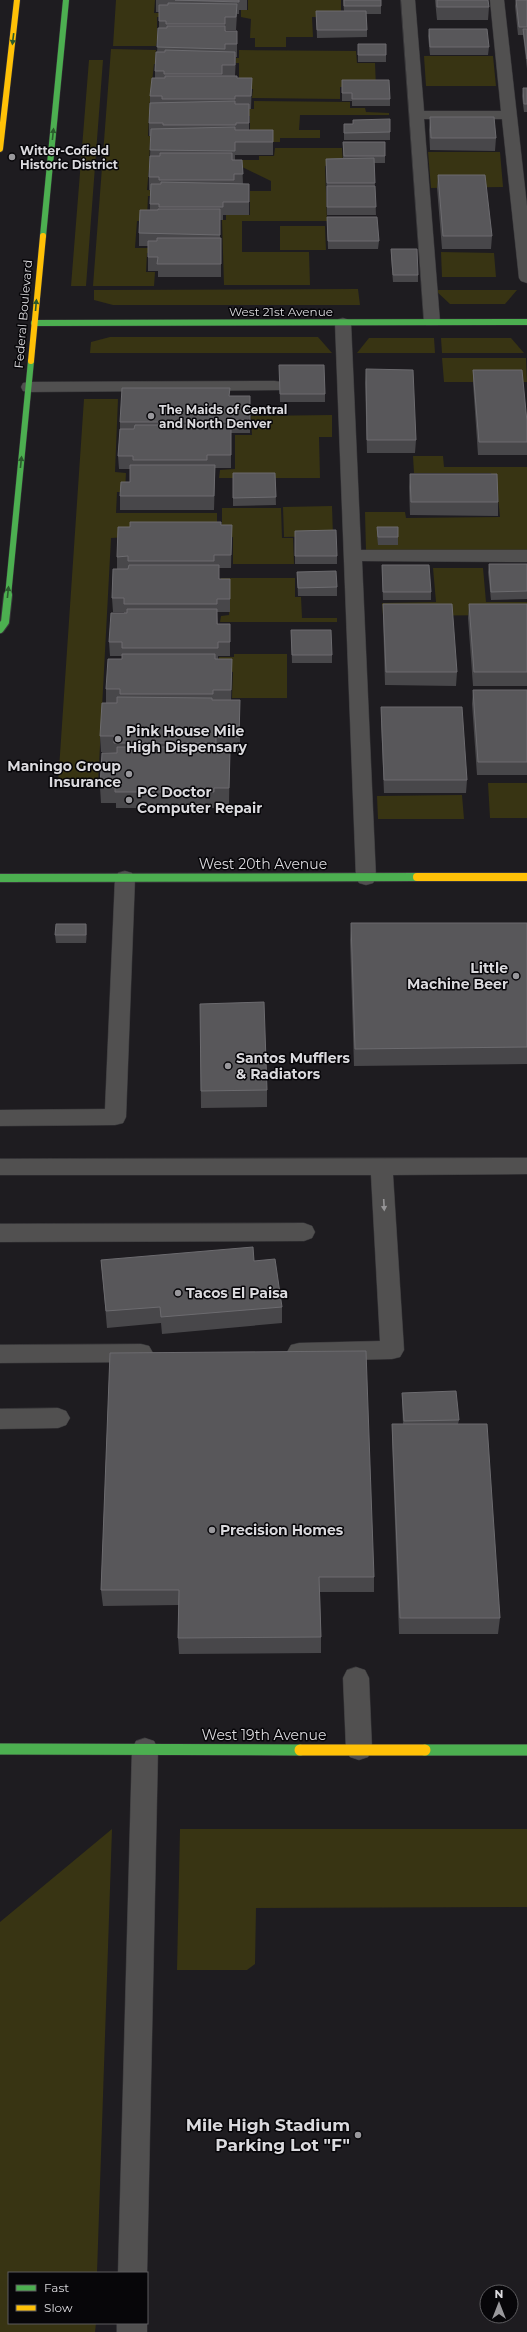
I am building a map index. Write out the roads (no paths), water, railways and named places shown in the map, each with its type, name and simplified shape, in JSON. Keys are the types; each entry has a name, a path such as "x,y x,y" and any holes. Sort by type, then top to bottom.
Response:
{"main road":[{"path":"0,150 17,0"},
{"name":"Federal Boulevard","path":"0,628 6,622 66,0"},
{"name":"West 21st Avenue","path":"34,323 527,322"},
{"name":"West 20th Avenue","path":"0,878 527,877"},
{"name":"West 19th Avenue","path":"0,1749 527,1750"}],"lane":[{"path":"408,0 432,322"},
{"path":"497,0 527,278"},
{"path":"416,115 509,115"},
{"path":"343,322 366,878"},
{"path":"28,387 275,386"},
{"path":"352,556 527,556"},
{"path":"0,1118 116,1117 125,878"},
{"path":"275,1352 392,1350 382,1166"},
{"path":"0,1167 527,1166"},
{"path":"0,1233 304,1232"},
{"path":"0,1354 163,1353"},
{"path":"0,1419 58,1418"},
{"path":"356,1678 359,1749"},
{"path":"133,2272 145,1749"}],"place":[{"name":"Witter-Cofield Historic District","path":"12,157"},
{"name":"The Maids of Central and North Denver","path":"151,416"},
{"name":"Pink House Mile High Dispensary","path":"118,739"},
{"name":"Maningo Group Insurance","path":"129,774"},
{"name":"PC Doctor Computer Repair","path":"129,800"},
{"name":"Little Machine Beer","path":"516,976"},
{"name":"Santos Mufflers & Radiators","path":"228,1066"},
{"name":"Tacos El Paisa","path":"178,1293"},
{"name":"Precision Homes","path":"212,1530"},
{"name":"Mile High Stadium Parking Lot \"F\"","path":"358,2135"}]}
